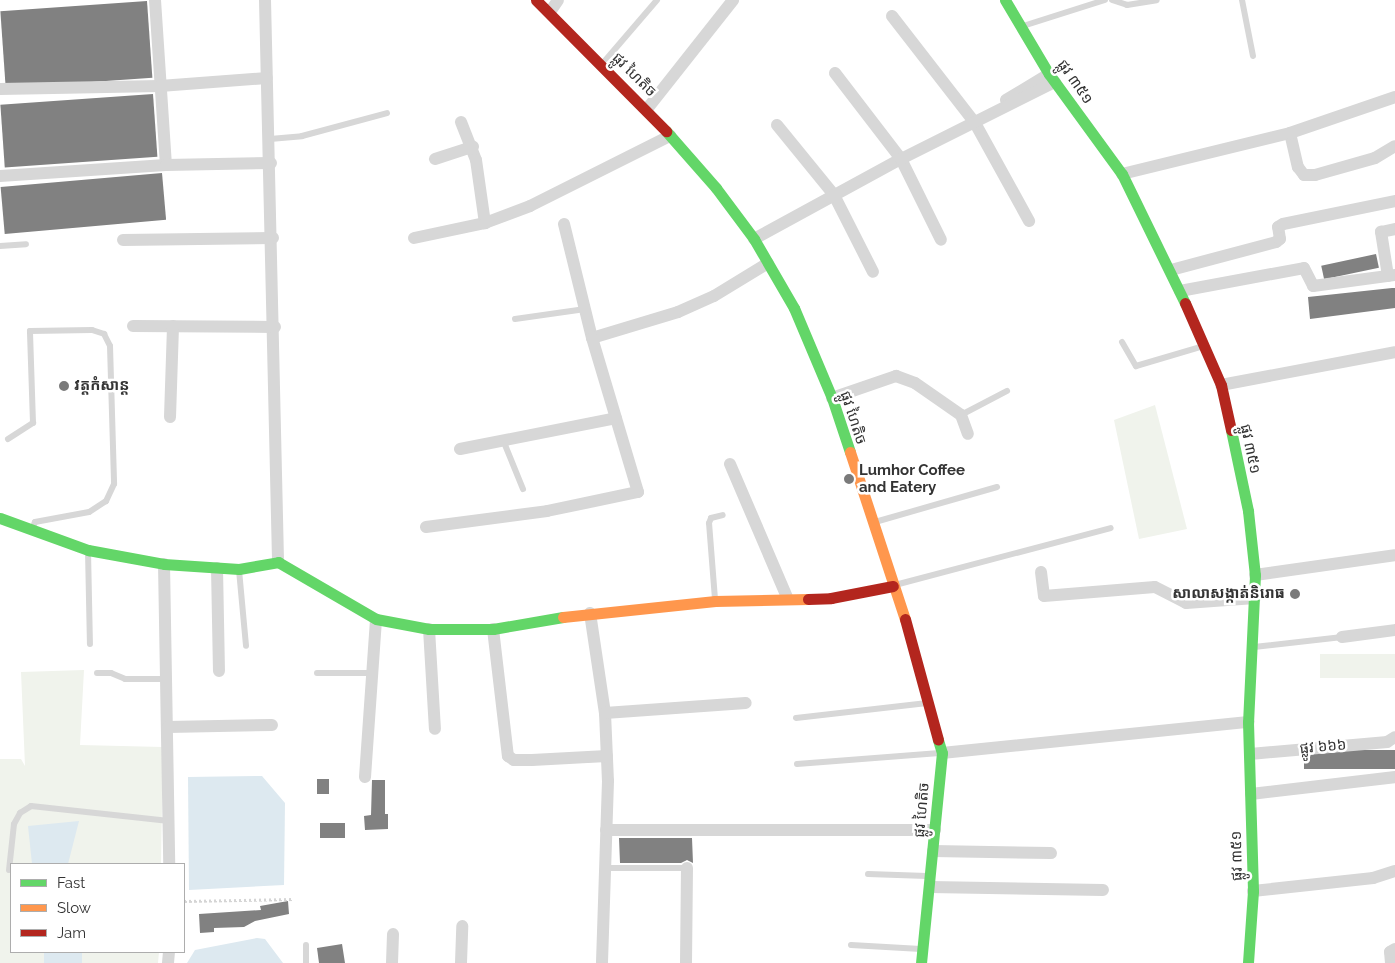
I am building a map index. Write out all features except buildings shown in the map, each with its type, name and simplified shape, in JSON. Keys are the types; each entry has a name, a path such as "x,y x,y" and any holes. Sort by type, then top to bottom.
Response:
{"street":[{"path":"155,0 166,165"},
{"path":"265,0 273,238 278,562"},
{"name":"ផ្លូវ ហៃតិច","path":"536,0 647,109 716,188 754,239 794,308 832,398 871,523 931,702 942,753 921,963"},
{"path":"550,12 558,0"},
{"path":"647,109 732,0"},
{"name":"ផ្លូវ ៣៥១","path":"1004,0 1052,78 1122,174 1171,270 1221,385 1248,511 1255,575 1248,722 1253,891 1248,963"},
{"path":"892,16 975,123 1029,220"},
{"path":"835,73 901,159 941,240"},
{"path":"0,89 160,86 267,78"},
{"path":"754,239 901,159 975,123 1003,107 1007,100 1052,78"},
{"path":"1122,174 1290,133 1395,97"},
{"path":"461,122 473,147 485,223"},
{"path":"777,125 834,195 873,272"},
{"path":"1290,133 1298,167 1304,175 1315,175 1375,158 1395,146"},
{"path":"414,238 485,223 561,193 670,136"},
{"path":"436,159 473,147"},
{"path":"0,176 166,165 271,163"},
{"path":"1171,270 1276,242 1280,239 1278,227 1283,224 1395,201"},
{"path":"426,527 547,511 638,492 592,338 564,224"},
{"path":"1180,290 1304,268 1314,286 1391,276 1381,232 1395,229"},
{"path":"123,240 273,238"},
{"path":"592,338 685,308 714,296 768,263"},
{"path":"133,326 275,327"},
{"path":"170,417 173,326"},
{"path":"1221,385 1395,352"},
{"path":"832,398 896,376 915,383 961,415 968,434"},
{"path":"460,449 616,418"},
{"path":"730,464 787,597"},
{"path":"0,518 88,550 164,564 238,569 278,562 376,618 429,629 492,629 590,613 715,600 787,597 831,598 893,586"},
{"path":"1255,575 1395,555"},
{"path":"164,564 169,863"},
{"path":"217,568 219,671"},
{"path":"1041,572 1044,596 1155,586 1186,603 1255,598"},
{"path":"590,613 605,713 607,756 602,963"},
{"path":"365,777 376,618"},
{"path":"429,629 435,729"},
{"path":"492,629 508,756 514,760 607,756"},
{"path":"1342,637 1395,630"},
{"path":"605,713 746,703"},
{"path":"942,753 1248,722"},
{"path":"168,727 272,725"},
{"name":"ផ្លូវ ៦៦៦","path":"1250,754 1387,742 1395,737"},
{"path":"1251,794 1395,777"},
{"path":"606,830 935,830"},
{"path":"933,851 1052,853"},
{"path":"686,963 687,868"},
{"path":"1253,891 1373,878 1395,870"},
{"path":"930,881 1103,890"},
{"path":"461,963 462,926"},
{"path":"392,963 393,934"},
{"path":"1391,963 1390,952 1395,949"}],"lane":[{"path":"602,64 657,0"},
{"path":"1021,27 1105,0"},
{"path":"1112,0 1127,5 1157,0"},
{"path":"1242,0 1253,56"},
{"path":"270,138 302,136 387,113"},
{"path":"0,246 26,244"},
{"path":"516,319 586,309"},
{"path":"8,440 33,424 30,331 92,330 104,334 110,346 114,484 106,501 89,512 35,522 31,530"},
{"path":"1122,342 1136,366 1204,346"},
{"path":"961,415 1007,391"},
{"path":"503,440 523,489"},
{"path":"871,523 997,487"},
{"path":"715,600 709,523 711,518 723,515"},
{"path":"893,586 1111,528"},
{"path":"88,550 90,644"},
{"path":"238,569 246,646"},
{"path":"1251,647 1342,637"},
{"path":"317,673 372,672"},
{"path":"97,673 111,673 125,679 167,679"},
{"path":"796,718 931,702"},
{"path":"797,764 942,753"},
{"path":"9,870 14,824 20,813 31,806 169,821"},
{"path":"605,868 687,868"},
{"path":"868,874 930,881"},
{"path":"306,945 306,963"},
{"path":"850,945 922,949"}],"path":[{"path":"185,901 294,899"}],"shaded area":[{"path":"1155,405 1187,529 1139,539 1114,420"},
{"path":"1320,654 1395,654 1395,678 1320,678"},
{"path":"84,670 80,745 163,747 161,863 10,863 10,953 159,953 158,963 0,963 0,759 21,759 25,766 21,672"},
{"path":"262,776 285,803 284,885 189,890 188,777"},
{"path":"79,821 68,863 32,863 28,826"},
{"path":"257,938 265,939 283,963 187,963 195,950"},
{"path":"44,953 82,953 82,963 44,963"}],"traffic: fast":[{"path":"1005,0 1049,74 1122,174 1185,303"},
{"path":"666,131 716,188 754,239 794,308 832,398 850,452"},
{"path":"1231,430 1248,511 1255,575 1248,722 1253,891 1248,963"},
{"path":"0,518 88,550 164,564 239,569 278,562 376,619 429,629 493,629 563,617"},
{"path":"921,963 942,753 938,740"}],"traffic: slow":[{"path":"850,452 905,619"},
{"path":"563,617 715,601 808,599"}],"traffic: jam":[{"path":"536,0 666,131"},
{"path":"1185,303 1221,385 1231,430"},
{"path":"808,599 831,598 893,586"},
{"path":"905,619 938,740"}],"place":[{"name":"វត្តកំសាន្ត","path":"64,386"},
{"name":"Lumhor Coffee and Eatery","path":"849,479"},
{"name":"សាលាសង្កាត់និរោធ","path":"1295,594"}]}
